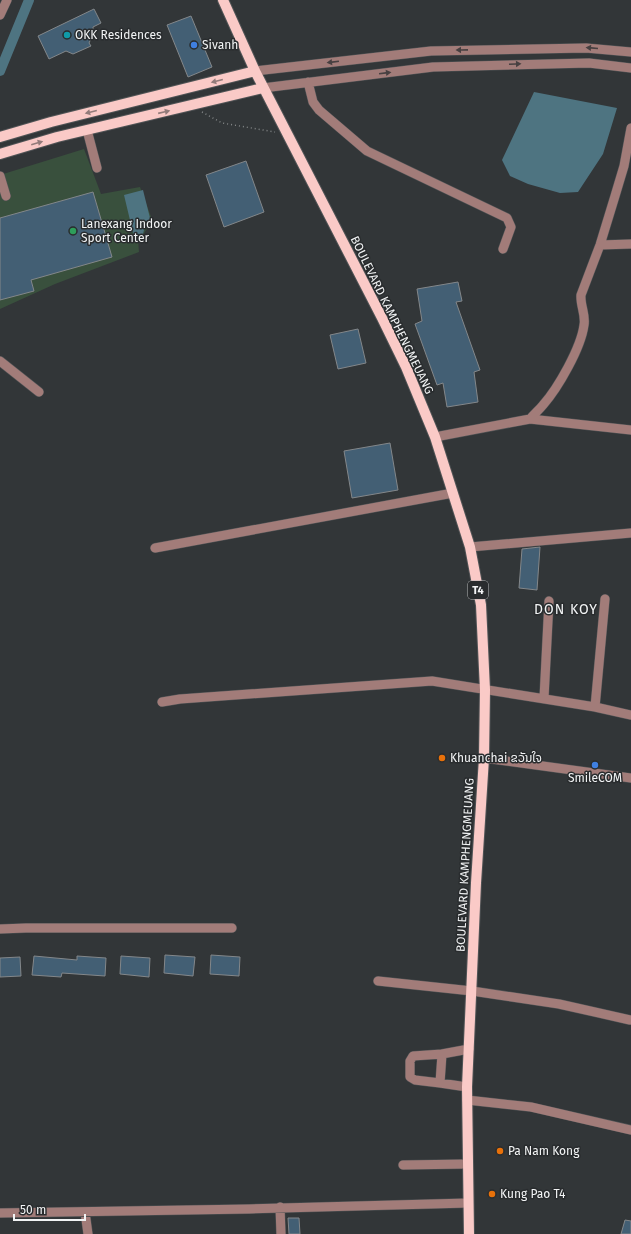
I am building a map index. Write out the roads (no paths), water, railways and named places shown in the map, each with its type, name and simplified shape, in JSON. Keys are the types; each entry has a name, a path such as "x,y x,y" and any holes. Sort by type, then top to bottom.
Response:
{"main road":[{"name":"BOULEVARD KAMPHENGMEUANG","path":"223,0 263,88 406,367 435,437 470,547 481,605 485,690 484,758 476,883 467,1087 469,1234"},
{"path":"0,137 51,122 255,71"},
{"path":"0,154 57,137 263,88"}],"street":[{"path":"0,15 7,0"},
{"path":"255,71 431,51 586,48 631,52"},
{"path":"263,88 433,67 589,63 631,68"},
{"path":"308,82 313,102 319,110 367,151 507,218 511,228 503,249"},
{"path":"530,419 543,405 560,381 574,354 584,326 585,318 580,302 581,295 600,245 624,166 631,128"},
{"path":"87,130 97,168"},
{"path":"0,176 6,196"},
{"path":"600,245 631,244"},
{"path":"0,361 39,392"},
{"path":"435,437 530,419 631,430"},
{"path":"155,548 453,493"},
{"path":"470,547 631,533"},
{"path":"595,707 604,599"},
{"path":"544,698 549,601"},
{"path":"162,702 180,699 432,681 544,698 631,715"},
{"path":"484,758 631,778"},
{"path":"0,929 232,928"},
{"path":"378,981 472,991 559,1004 630,1020"},
{"path":"467,1087 415,1080 410,1077 410,1061 414,1056 442,1054 469,1049"},
{"path":"440,1083 442,1054"},
{"path":"467,1100 530,1107 631,1130"},
{"path":"403,1165 467,1164"},
{"path":"0,1213 468,1203"},
{"path":"280,1207 281,1234"},
{"path":"85,1212 88,1234"}],"water":[{"path":"534,92 617,108 603,154 578,192 560,193 528,184 510,176 502,160"},
{"path":"143,190 151,222 145,226 143,234 134,237 124,195"}],"waterway":[{"path":"0,71 29,0"}],"place":[{"name":"OKK Residences","path":"67,35"},
{"name":"Sivanh","path":"194,45"},
{"name":"Lanexang Indoor Sport Center","path":"73,231"},
{"name":"Khuanchai ຂວັນໃຈ","path":"442,758"},
{"name":"SmileCOM","path":"595,765"},
{"name":"Pa Nam Kong","path":"500,1151"},
{"name":"Kung Pao T4","path":"492,1194"}],"district":[{"name":"DON KOY","path":"566,609"}]}
